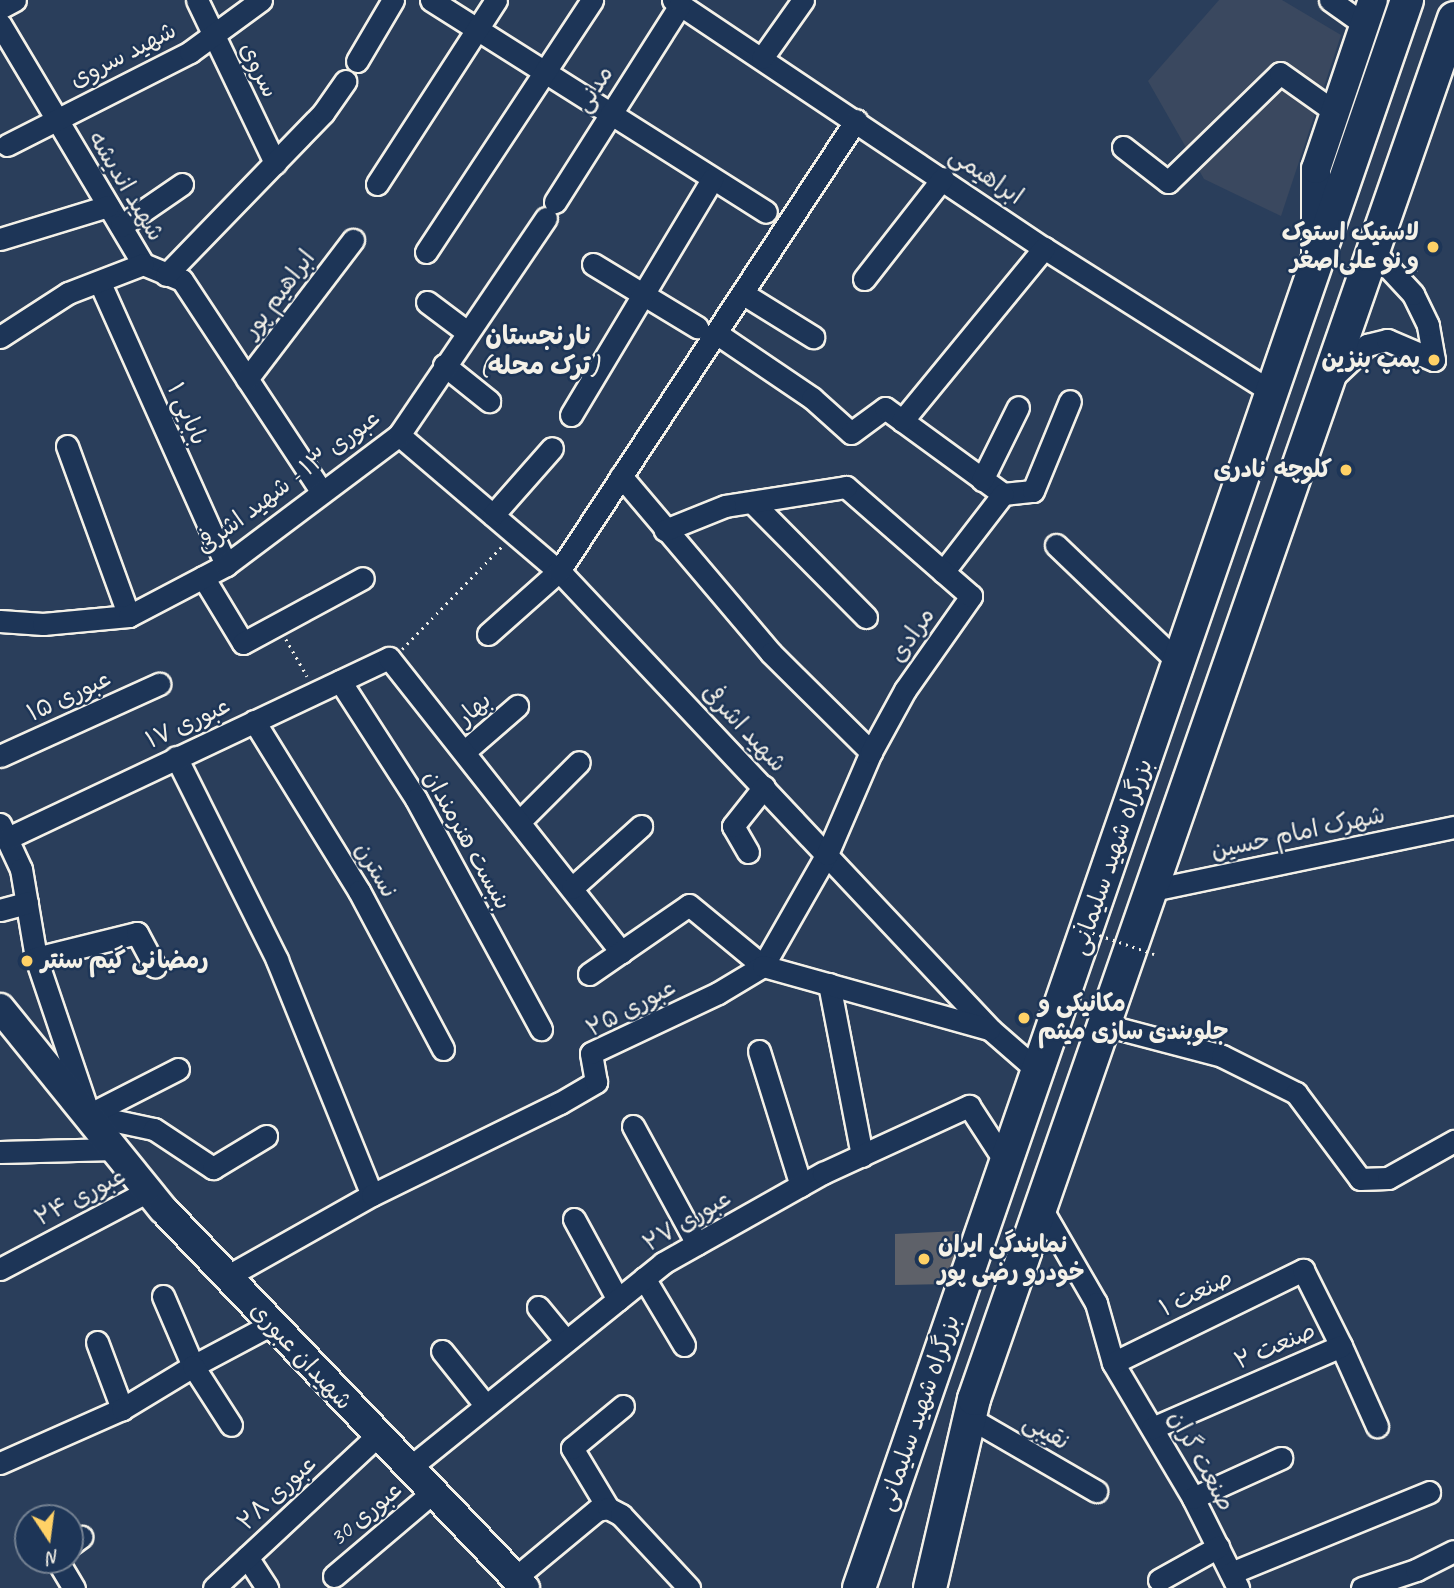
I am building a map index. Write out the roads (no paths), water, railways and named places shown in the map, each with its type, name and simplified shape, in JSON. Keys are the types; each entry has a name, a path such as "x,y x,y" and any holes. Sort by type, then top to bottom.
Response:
{"highway":[{"name":"بزرگراه شهید سلیمانی","path":"859,1588 1407,0"},
{"name":"بزرگراه شهید سلیمانی","path":"930,1588 972,1408 1454,18"},
{"path":"917,1588 937,1555"}],"main road":[{"path":"1316,265 1314,180 1369,12"},
{"name":"شهیدان عبوری","path":"0,1008 148,1191 376,1437 520,1583"}],"street":[{"path":"0,8 15,0"},
{"name":"سروی","path":"197,0 275,163"},
{"name":"شهید سروی","path":"7,145 190,52 261,0"},
{"path":"357,61 393,0"},
{"path":"431,0 766,212"},
{"path":"377,184 496,0"},
{"path":"426,251 592,0"},
{"path":"762,58 803,0"},
{"path":"1330,0 1369,12"},
{"name":"ابراهیمی","path":"676,2 1044,248 1272,392"},
{"name":"مدنی","path":"550,210 676,2"},
{"name":"شهید اندیشه","path":"1,29 143,264 182,280 322,492"},
{"path":"1123,147 1168,182 1280,73 1335,112"},
{"path":"166,275 323,113 345,81"},
{"path":"488,634 559,571 621,476 707,330 742,293 856,120"},
{"path":"864,279 943,178"},
{"path":"571,415 712,179"},
{"path":"121,226 182,184"},
{"path":"1,237 108,206"},
{"name":"عبوری ۱۳ - شهید اشرفی","path":"0,621 43,624 129,616 226,565 399,435 550,210"},
{"name":"ابراهیم پور","path":"247,379 353,240"},
{"path":"902,421 1044,248"},
{"path":"1328,385 1367,345 1387,340 1434,360 1428,326 1413,294 1374,252"},
{"path":"0,337 68,293 100,284 143,264"},
{"path":"593,264 644,296 707,330 812,398 851,433 885,408 1003,494 1033,491 1070,401"},
{"name":"بابایی ۱","path":"100,284 226,565"},
{"path":"742,293 813,337"},
{"path":"427,302 467,332"},
{"path":"444,365 489,401"},
{"path":"982,480 1017,407"},
{"name":"شهید اشرفی","path":"399,435 559,571 991,1030 1038,1071"},
{"path":"67,446 129,616"},
{"path":"493,515 552,448"},
{"path":"621,476 664,530 771,653 871,752"},
{"name":"مرادی","path":"752,502 846,488 971,596 905,690 871,752 827,854 763,965"},
{"path":"943,572 1003,494"},
{"path":"664,530 725,506 752,502 866,617"},
{"path":"1056,545 1179,663"},
{"path":"203,577 243,643 363,578"},
{"name":"عبوری ۱۷","path":"5,831 176,757 389,658 465,751"},
{"name":"بنبست هنرمندان","path":"340,681 416,799 541,1029"},
{"name":"عبوری ۱۵","path":"0,756 159,684"},
{"name":"بهار","path":"465,751 517,706"},
{"name":"نسترن","path":"254,721 359,891 443,1049"},
{"path":"465,751 621,952"},
{"path":"176,757 276,960 372,1195"},
{"path":"520,821 579,762"},
{"path":"748,852 733,826 764,787"},
{"path":"572,888 641,825"},
{"name":"شهرک امام حسین","path":"1152,890 1454,827"},
{"name":"شهیدان عبوری","path":"5,831 27,903 36,958 88,1115"},
{"path":"0,911 27,903"},
{"path":"589,974 689,905 763,965 991,1030"},
{"path":"36,958 137,933 155,967"},
{"name":"عبوری ۲۵","path":"228,1276 372,1195 561,1103 596,1082 591,1053 718,993 763,965"},
{"path":"829,984 862,1156"},
{"path":"29,1044 58,1023"},
{"path":"1104,1025 1222,1056 1296,1094 1360,1179 1388,1178 1454,1141"},
{"path":"759,1051 801,1186"},
{"path":"88,1115 178,1069"},
{"name":"عبوری ۲۷","path":"408,1469 644,1278 697,1244 801,1186 969,1106 1006,1163"},
{"path":"88,1115 154,1129 213,1168 267,1136"},
{"path":"633,1126 697,1244"},
{"path":"0,1152 115,1149"},
{"name":"عبوری ۲۴","path":"0,1269 148,1191"},
{"name":"صنعت گران","path":"1041,1208 1096,1303 1113,1363 1193,1498 1235,1580"},
{"path":"574,1219 618,1300"},
{"name":"صنعت ۱","path":"1113,1363 1303,1270"},
{"name":"صنعت ۲","path":"1152,1428 1341,1346 1303,1270"},
{"path":"644,1278 684,1345"},
{"path":"163,1296 193,1366 231,1425"},
{"path":"538,1307 566,1341"},
{"path":"0,1463 122,1409 193,1366 272,1324"},
{"path":"97,1342 122,1409"},
{"path":"1341,1346 1377,1426"},
{"path":"442,1351 486,1406"},
{"path":"623,1406 572,1448 608,1508 621,1515 689,1588"},
{"name":"نقیبی","path":"972,1408 1096,1491"},
{"name":"عبوری ۲۸","path":"214,1588 376,1437"},
{"path":"1193,1498 1281,1458"},
{"path":"1235,1580 1429,1492"},
{"name":"عبوری 30","path":"334,1576 432,1493"},
{"path":"520,1583 597,1510 608,1508"},
{"path":"1160,1580 1218,1547"},
{"path":"1362,1588 1421,1579 1454,1550"},
{"path":"247,1558 267,1588"}],"place":[{"name":"لاستیک استوک و نو علی‌اصغر","path":"1433,247"},
{"name":"پمپ بنزین","path":"1434,360"},
{"name":"کلوچه نادری","path":"1346,470"},
{"name":"رمضانی گیم سنتر","path":"27,961"},
{"name":"مکانیکی و جلوبندی سازی میثم","path":"1024,1018"},
{"name":"نمایندگی ایران خودرو رضی پور","path":"924,1259"}],"district":[{"name":"نارنجستان (ترک محله)","path":"539,351"}]}
